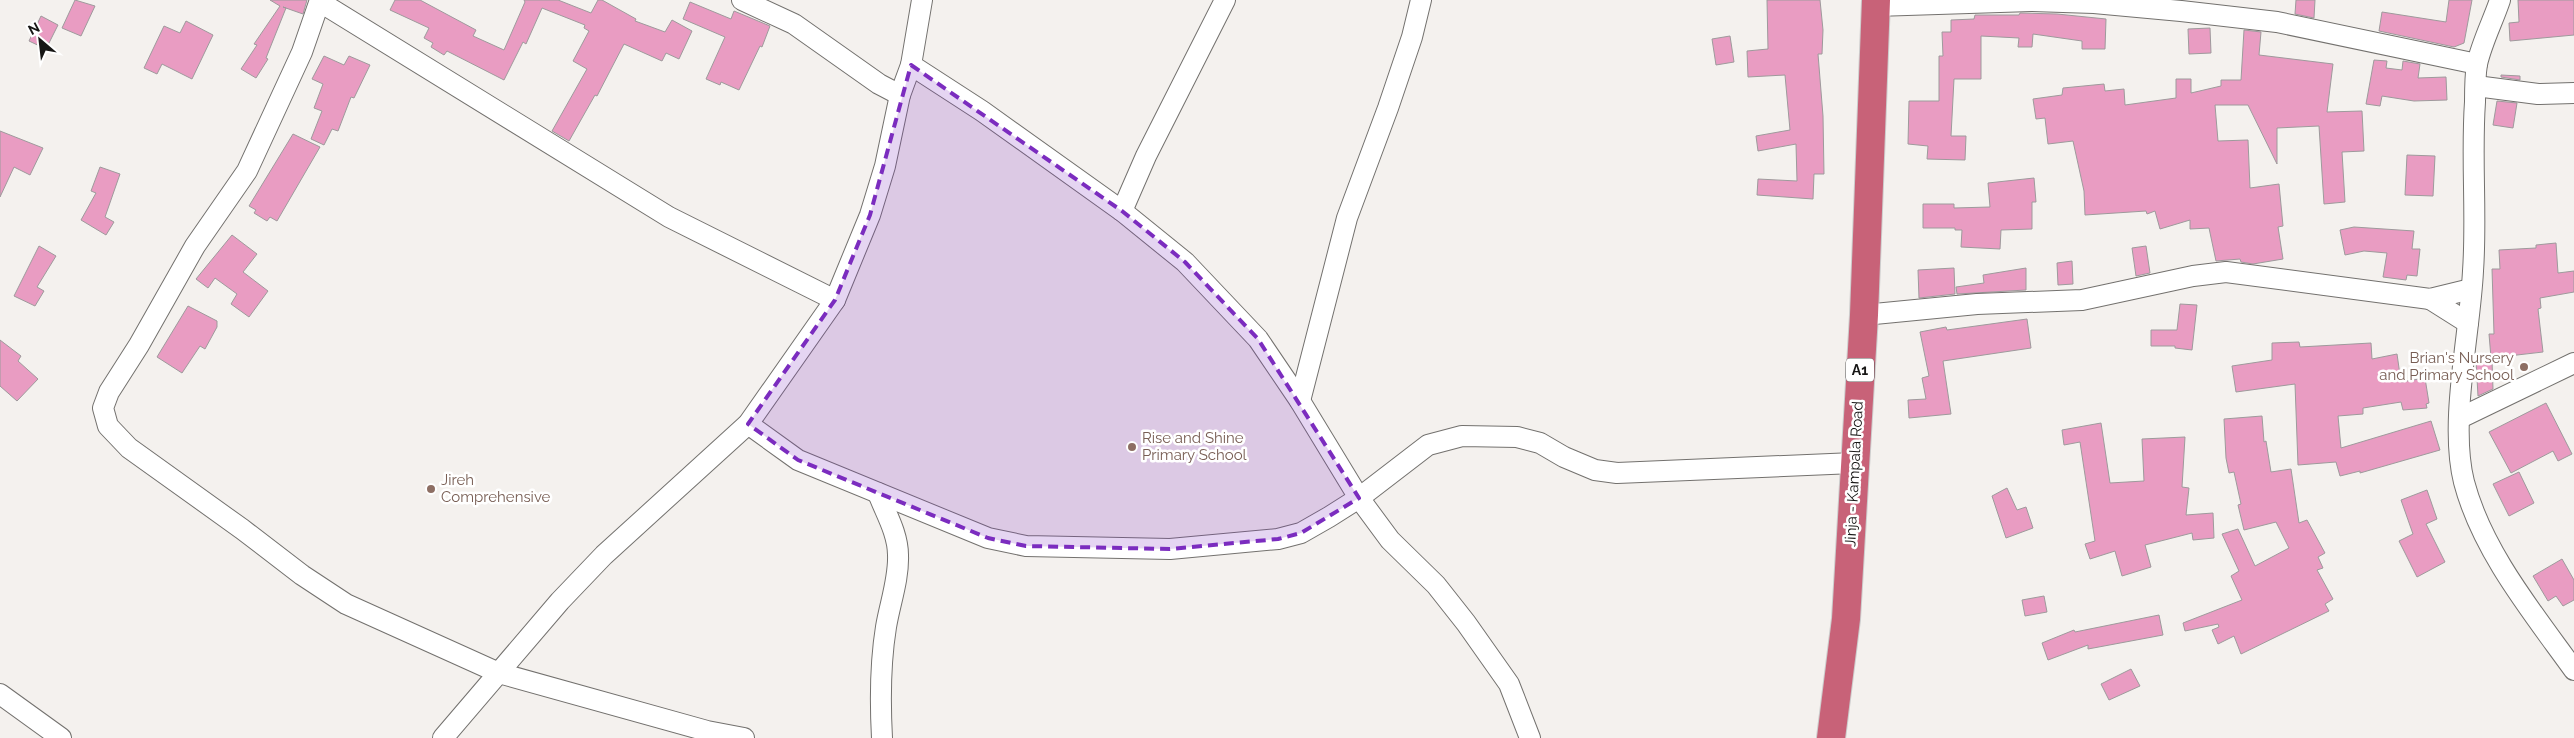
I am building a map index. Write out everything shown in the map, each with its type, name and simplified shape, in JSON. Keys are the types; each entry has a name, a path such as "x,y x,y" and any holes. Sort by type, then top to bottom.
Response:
{"highway":[{"name":"Jinja - Kampala Road","path":"1831,738 1846,619 1864,315 1876,3"}],"street":[{"path":"742,0 794,24 879,84 900,95"},
{"path":"443,738 560,601 604,555 748,424 835,300 870,215 885,166 900,95 911,65 922,0"},
{"path":"1122,211 1146,156 1225,0"},
{"path":"1300,401 1321,327 1347,218 1394,90 1421,0"},
{"path":"2500,0 2477,64 2472,144 2475,187 2473,273 2460,418 2460,459 2464,483 2476,514 2510,582 2574,670"},
{"path":"744,738 707,731 499,672 346,604 302,575 242,529 129,448 108,426 103,408 109,392 139,345 195,246 247,171 302,52 320,1 669,217 835,300"},
{"path":"1876,3 2094,3 2181,11 2276,22 2477,64"},
{"path":"911,65 982,111 1122,211 1185,262 1258,338 1300,401 1359,498 1390,540 1436,585 1466,623 1509,684 1530,738"},
{"path":"2476,86 2538,94 2574,93"},
{"path":"1864,315 1977,304 2082,300 2193,276 2226,272 2430,299 2471,289"},
{"path":"2430,299 2468,323"},
{"path":"2460,418 2574,363"},
{"path":"748,424 798,460 988,538 1026,546 1170,549 1249,543 1301,533 1359,498 1428,445 1462,436 1525,439 1540,443 1564,457 1594,470 1618,473 1854,463"},
{"path":"878,493 895,536 898,554 897,577 886,628 879,694 882,738"},
{"path":"0,694 61,738"}],"highlighted area":[{"path":"911,65 1122,211 1185,262 1258,339 1359,498 1301,533 1278,539 1170,549 1026,546 988,538 798,460 748,424 835,300 870,215"}],"building":[{"path":"75,0 95,6 81,36 62,28"},
{"path":"270,0 307,0 303,14 286,8 266,58 268,59 256,78 241,69 257,45 254,44 280,6"},
{"path":"395,0 420,0 476,30 473,36 504,50 525,2 524,0 558,0 591,13 598,0 602,0 636,19 635,21 665,32 672,20 692,31 679,59 666,53 662,61 624,44 597,96 595,95 569,141 552,131 587,69 573,61 589,31 584,28 585,25 542,8 526,44 523,42 504,80 447,51 444,55 431,47 433,43 424,38 429,28 390,10"},
{"path":"1767,0 1820,0 1823,30 1822,54 1818,54 1823,116 1824,174 1814,174 1813,199 1757,195 1758,179 1797,181 1796,144 1758,151 1756,136 1790,130 1785,75 1748,77 1747,51 1768,49"},
{"path":"2296,0 2315,0 2314,18 2295,14"},
{"path":"2449,0 2472,0 2464,43 2454,47 2379,31 2382,12 2446,22"},
{"path":"2518,0 2574,0 2574,35 2510,41 2509,23 2519,22"},
{"path":"690,2 731,19 734,11 770,26 762,47 760,46 739,90 721,82 720,85 706,79 725,37 683,19"},
{"path":"2020,13 2057,14 2106,19 2105,49 2082,49 2082,41 2033,34 2032,47 2018,47 2019,38 1981,36 1981,79 1954,79 1951,136 1966,136 1965,160 1927,159 1928,146 1908,144 1909,101 1939,101 1939,56 1943,56 1942,32 1951,32 1951,20 1974,19 1975,15 2019,15"},
{"path":"41,16 58,25 46,49 29,41"},
{"path":"186,21 213,35 192,79 162,64 157,74 144,68 164,26 180,33"},
{"path":"2210,28 2211,53 2189,54 2188,29"},
{"path":"2244,30 2261,32 2259,55 2333,64 2327,112 2362,111 2364,151 2342,152 2345,202 2324,204 2319,126 2277,128 2277,164 2248,105 2215,105 2218,141 2248,140 2250,188 2279,184 2283,226 2278,227 2283,259 2253,264 2241,262 2240,259 2216,261 2209,228 2190,229 2190,220 2160,229 2155,211 2147,214 2146,211 2085,215 2084,191 2073,141 2048,144 2045,118 2036,119 2033,99 2062,95 2063,88 2104,84 2105,91 2124,89 2125,105 2176,98 2176,79 2191,79 2191,93 2221,86 2221,80 2241,80"},
{"path":"1730,36 1734,62 1716,65 1712,39"},
{"path":"324,56 344,65 349,56 370,65 354,98 351,97 338,131 332,129 324,145 311,139 322,111 314,108 323,84 312,79"},
{"path":"2374,60 2387,61 2386,68 2402,70 2403,61 2420,64 2418,78 2446,77 2447,100 2414,101 2382,96 2380,106 2366,104"},
{"path":"2501,75 2520,76 2520,80 2501,77"},
{"path":"2497,101 2517,103 2513,128 2493,125"},
{"path":"0,131 43,148 30,175 14,167 0,197"},
{"path":"293,134 320,147 277,221 270,217 267,221 254,213 256,210 249,206"},
{"path":"2407,155 2435,156 2433,196 2405,195"},
{"path":"100,167 120,174 105,217 114,222 106,235 81,220 96,193 91,191"},
{"path":"2034,178 2036,202 2032,202 2032,229 2001,230 2000,249 1961,247 1962,230 1955,230 1955,228 1923,228 1923,204 1954,204 1954,208 1990,207 1988,183"},
{"path":"2354,227 2414,231 2412,249 2420,249 2417,276 2407,275 2406,280 2383,277 2387,253 2364,251 2345,255 2340,230"},
{"path":"232,235 257,254 243,272 268,291 249,317 231,304 237,294 215,278 208,288 196,279"},
{"path":"2556,243 2558,273 2574,271 2574,292 2540,298 2541,308 2538,309 2543,352 2491,358 2489,334 2494,334 2492,269 2500,269 2499,250 2536,248 2536,245"},
{"path":"39,246 56,256 37,287 44,291 35,306 14,296"},
{"path":"2146,246 2150,273 2136,276 2132,248"},
{"path":"2072,261 2073,284 2058,285 2057,263"},
{"path":"1954,268 1955,294 1919,298 1918,270"},
{"path":"2026,268 2026,290 1957,294 1956,287 1984,283 1983,275"},
{"path":"2180,304 2197,305 2192,350 2175,348 2175,346 2151,346 2151,330 2177,330"},
{"path":"188,306 217,321 217,327 205,349 200,346 182,373 157,357"},
{"path":"2027,319 2031,348 1943,361 1951,414 1909,418 1908,400 1926,399 1922,378 1929,376 1920,332 1946,327 1947,330"},
{"path":"0,340 21,356 18,361 38,379 17,401 0,386"},
{"path":"2299,342 2300,347 2371,343 2372,359 2397,354 2401,382 2425,378 2429,403 2426,404 2427,408 2403,410 2401,402 2363,408 2363,414 2338,416 2341,448 2431,421 2440,450 2360,473 2360,471 2340,476 2336,462 2298,465 2295,384 2236,392 2232,366 2272,360 2272,343"},
{"path":"2492,360 2493,389 2478,396 2476,361"},
{"path":"2546,403 2572,454 2558,461 2553,451 2511,473 2489,432"},
{"path":"2262,416 2264,442 2266,441 2271,472 2291,469 2299,523 2307,520 2325,553 2318,557 2323,568 2317,570 2333,599 2325,604 2329,611 2241,654 2234,636 2218,644 2212,630 2219,627 2218,624 2185,631 2183,623 2242,600 2231,576 2239,571 2222,534 2238,529 2255,566 2289,548 2276,522 2244,530 2238,505 2241,504 2234,472 2229,473 2226,458 2224,419"},
{"path":"2101,423 2110,483 2144,481 2142,439 2185,437 2182,487 2189,488 2186,515 2213,513 2214,538 2193,540 2192,533 2145,545 2151,567 2122,576 2115,551 2090,559 2085,544 2095,541 2080,442 2064,445 2062,430"},
{"path":"2519,472 2534,503 2509,516 2493,484"},
{"path":"2007,488 2017,510 2026,507 2033,528 2006,538 1992,496"},
{"path":"2427,490 2437,519 2426,524 2445,562 2417,577 2399,541 2413,534 2401,500"},
{"path":"2562,559 2574,580 2574,600 2563,606 2556,596 2548,601 2533,576"},
{"path":"2044,596 2047,612 2025,616 2022,600"},
{"path":"2159,615 2163,635 2088,649 2088,645 2048,660 2042,643 2074,630 2075,632"},
{"path":"2131,669 2140,686 2109,700 2101,684"}],"place":[{"name":"Brian's Nursery and Primary School","path":"2524,367"},
{"name":"Rise and Shine Primary School","path":"1132,447"},
{"name":"Jireh Comprehensive","path":"431,489"}]}
